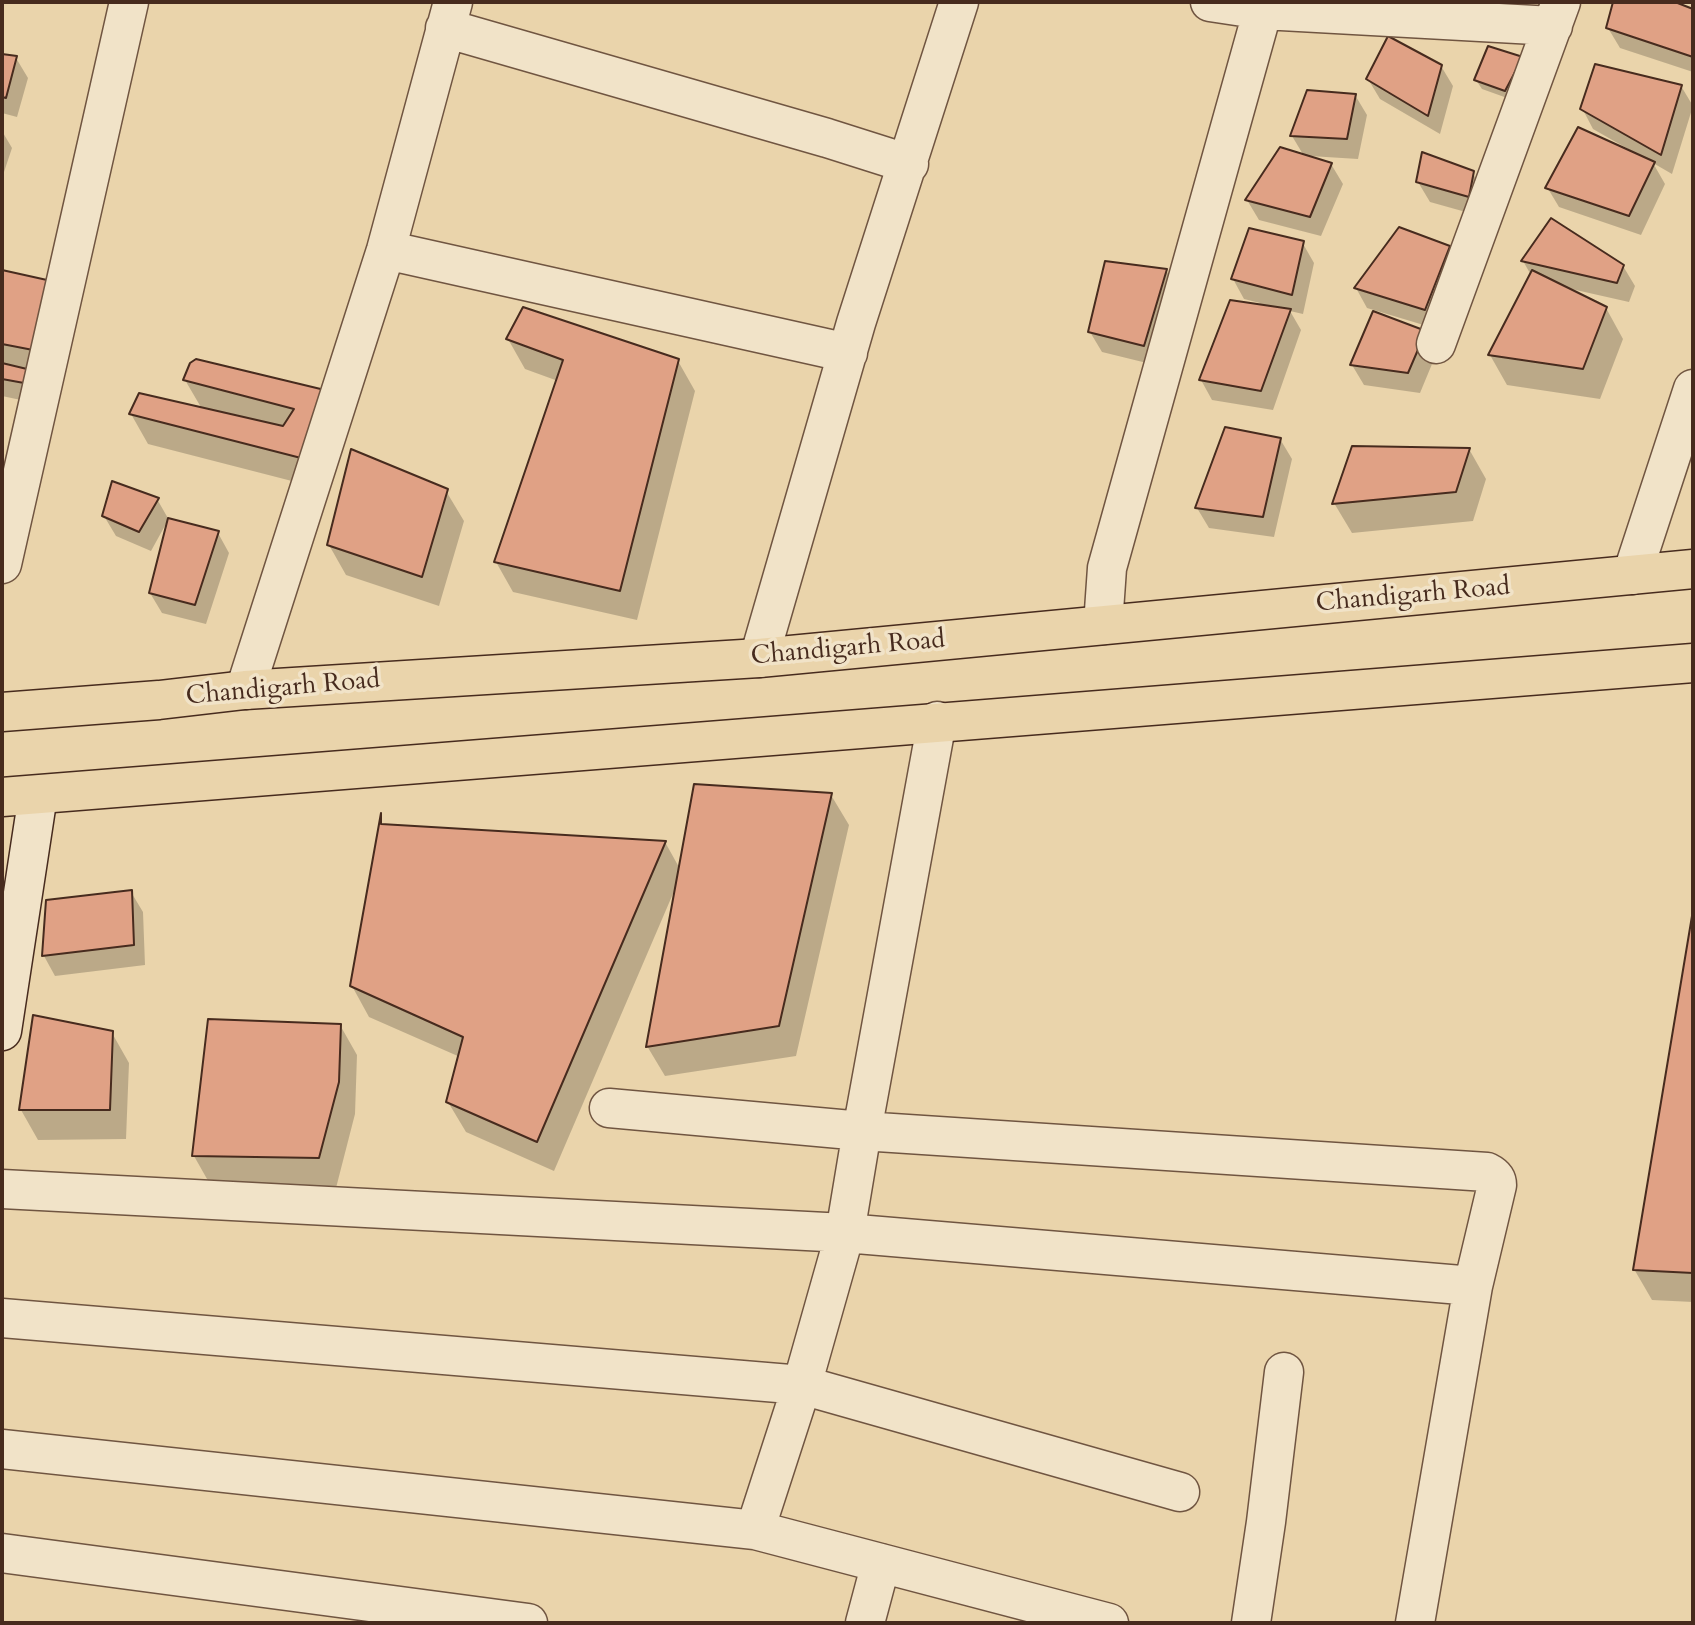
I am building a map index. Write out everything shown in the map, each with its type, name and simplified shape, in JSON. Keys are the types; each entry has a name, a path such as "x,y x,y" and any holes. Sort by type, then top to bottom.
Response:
{"main road":[{"name":"Chandigarh Road","path":"2,712 159,700 245,690 758,657 1693,569"},
{"path":"20,796 1693,663"}],"street":[{"path":"2,564 129,2"},
{"path":"758,657 848,353 959,2"},
{"path":"1210,2 1264,6 1557,14 1436,344"},
{"path":"1103,625 1107,568 1264,6"},
{"path":"245,690 386,250 449,15 909,164"},
{"path":"386,250 848,353"},
{"path":"1632,575 1693,389"},
{"path":"755,1530 802,1385 845,1233 937,721"},
{"path":"2,1031 20,796"},
{"path":"609,1108 862,1131 1487,1172 1495,1177 1497,1185 1473,1286 1415,1623"},
{"path":"2,1189 845,1233 1473,1286"},
{"path":"2,1318 802,1385 1180,1492"},
{"path":"1251,1623 1284,1372"},
{"path":"2,1448 755,1530 1109,1623"},
{"path":"2,1553 528,1623"},
{"path":"865,1623 881,1563"}],"building":[{"path":"1613,2 1675,2 1693,9 1693,57 1606,28"},
{"path":"1388,36 1442,65 1428,116 1366,79"},
{"path":"1488,46 1523,57 1505,91 1474,80"},
{"path":"2,54 17,56 6,98 2,97"},
{"path":"1595,64 1682,85 1661,155 1580,109"},
{"path":"1307,90 1356,94 1347,139 1290,136"},
{"path":"1578,127 1655,162 1629,216 1545,188"},
{"path":"1280,147 1332,163 1310,217 1245,200"},
{"path":"1422,152 1474,171 1469,197 1416,182"},
{"path":"1551,218 1624,265 1617,283 1521,261"},
{"path":"1399,227 1450,246 1425,310 1354,288"},
{"path":"1249,228 1304,241 1292,295 1231,279"},
{"path":"1105,261 1167,269 1144,346 1088,332"},
{"path":"2,270 47,280 33,350 2,344"},
{"path":"1532,270 1607,307 1583,369 1488,355"},
{"path":"1230,300 1291,309 1261,391 1199,380"},
{"path":"523,307 679,359 620,591 494,562 563,360 506,339"},
{"path":"1373,311 1426,331 1408,373 1350,365"},
{"path":"196,359 329,391 301,458 129,414 139,393 283,426 294,409 183,380 190,363"},
{"path":"2,363 27,369 24,383 2,379"},
{"path":"1225,427 1281,438 1263,517 1195,508"},
{"path":"1352,446 1470,448 1456,492 1332,504"},
{"path":"351,449 448,489 422,577 327,545"},
{"path":"112,481 159,498 139,532 102,516"},
{"path":"168,518 219,531 195,605 149,593"},
{"path":"694,784 832,793 779,1026 646,1047"},
{"path":"381,813 381,824 666,841 537,1142 446,1102 463,1037 350,986"},
{"path":"132,890 134,945 42,956 46,900"},
{"path":"1693,910 1693,1273 1633,1270"},
{"path":"33,1015 113,1031 110,1110 19,1110"},
{"path":"208,1019 341,1024 339,1082 319,1158 192,1156"}]}
